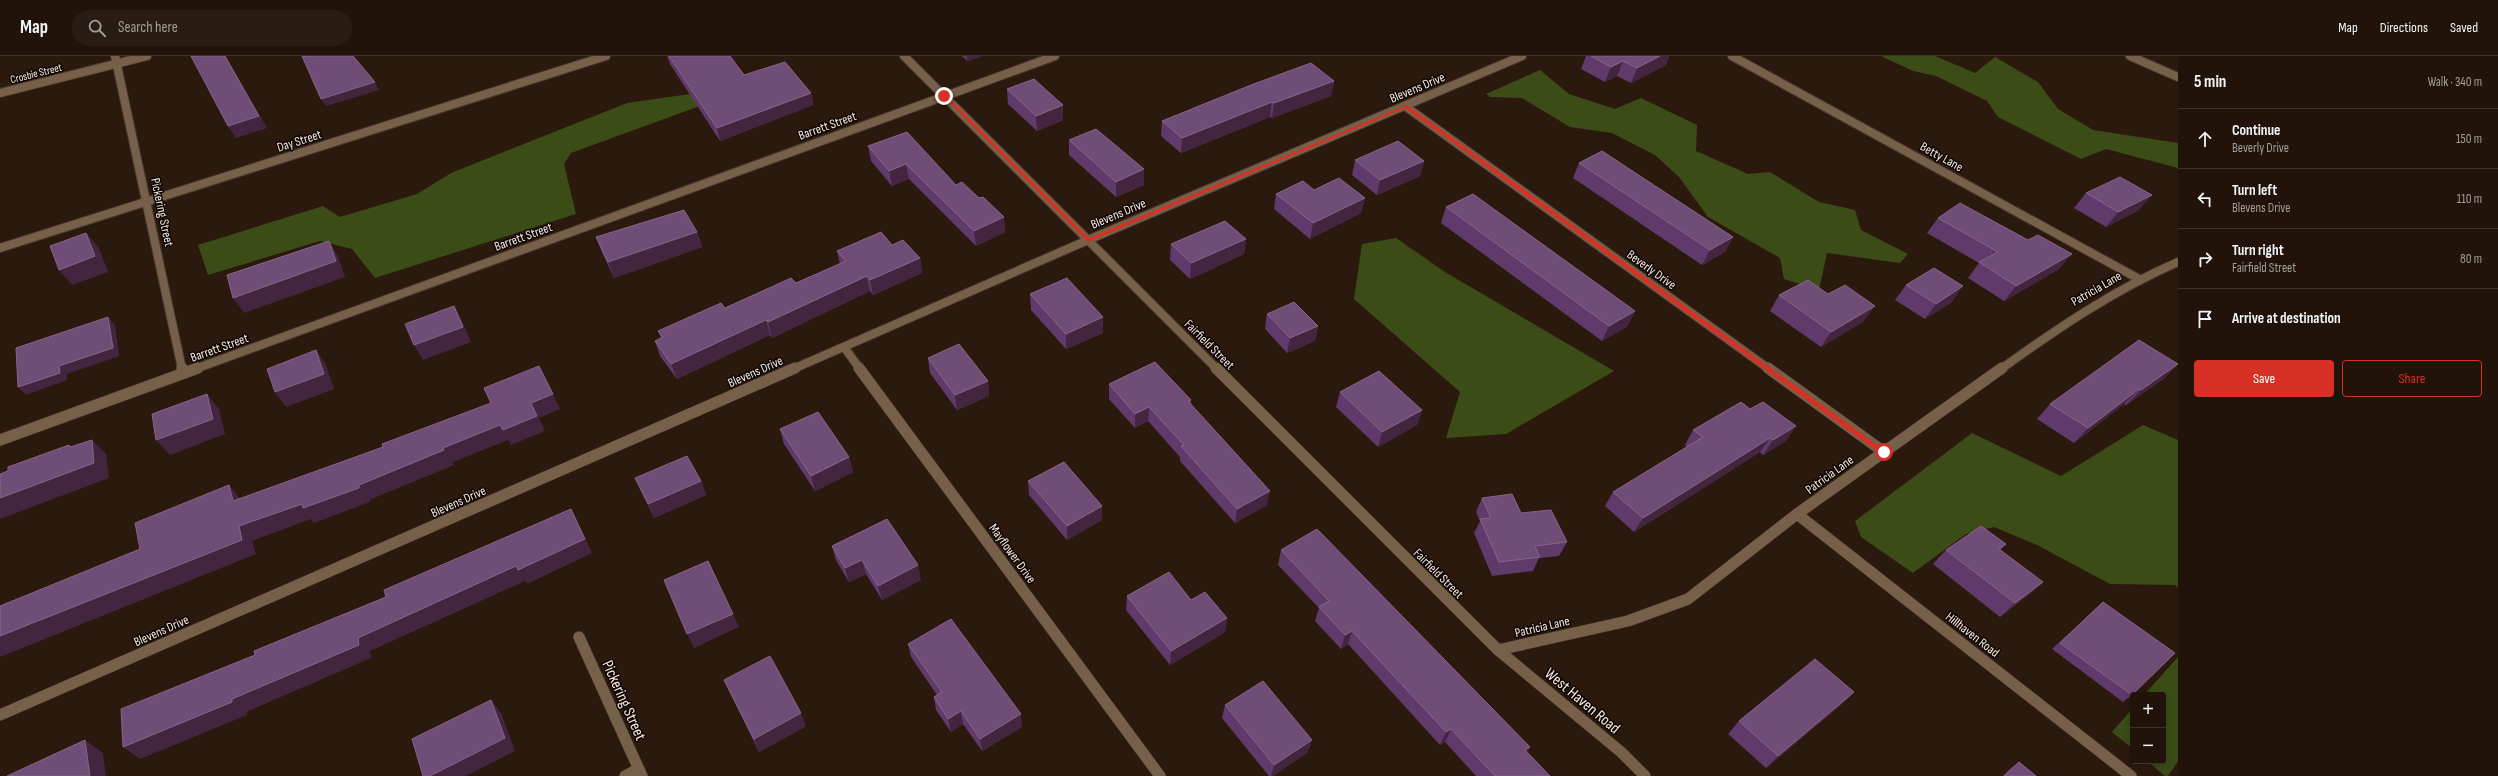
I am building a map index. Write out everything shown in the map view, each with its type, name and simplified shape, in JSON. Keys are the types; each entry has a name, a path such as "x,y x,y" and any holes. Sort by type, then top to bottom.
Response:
{"street":[{"name":"Crosbie Street","path":"0,93 115,60 147,56"},
{"name":"Day Street","path":"0,248 606,56"},
{"name":"Fairfield Street","path":"904,56 1498,650"},
{"name":"Barrett Street","path":"0,440 1055,56"},
{"name":"Blevens Drive","path":"0,715 1088,240 1522,56"},
{"name":"Betty Lane","path":"1732,56 2139,279"},
{"path":"2130,56 2178,78"},
{"name":"Pickering Street","path":"115,60 183,374"},
{"name":"Beverly Drive","path":"1405,106 1884,452"},
{"name":"Patricia Lane","path":"1498,650 1628,621 1688,599 1797,514 2068,321 2139,279 2178,262"},
{"name":"Mayflower Drive","path":"844,347 1160,776"},
{"name":"Hillhaven Road","path":"1797,514 2131,776"},
{"name":"Pickering Street","path":"579,637 640,772"},
{"name":"West Haven Road","path":"1498,650 1620,752 1645,776"},
{"path":"625,776 640,772"}],"green space":[{"path":"1881,56 1935,56 1975,73 1995,57 2038,82 2058,109 2093,130 2178,143 2178,168 2106,149 2081,159 1998,117 1987,101 1936,76 1913,71"},
{"path":"1540,70 1569,94 1615,109 1641,98 1697,125 1696,151 1748,174 1770,172 1819,202 1855,210 1861,230 1908,254 1900,263 1827,253 1819,290 1784,279 1780,258 1708,217 1679,177 1655,155 1612,133 1570,127 1522,98 1490,97 1486,94"},
{"path":"760,84 571,153 564,164 576,214 375,278 352,249 320,241 208,275 198,245 323,206 340,217 417,194 451,173 627,103"},
{"path":"1396,238 1445,272 1614,371 1506,434 1446,438 1460,392 1354,299 1362,244"},
{"path":"2143,425 2178,440 2178,588 2175,585 2110,584 2037,545 1994,527 1966,534 1913,573 1861,537 1855,521 1972,433 2061,476"},
{"path":"2178,657 2178,761 2168,776 2165,776 2151,764 2166,764 2166,692 2147,692"},
{"path":"2130,711 2130,747 2112,732"}],"building":[{"path":"191,56 225,56 259,116 228,126"},
{"path":"302,56 353,56 375,82 321,99"},
{"path":"669,56 730,56 744,75 785,62 811,93 717,128"},
{"path":"1591,56 1660,56 1637,68 1623,61 1611,67"},
{"path":"1311,63 1334,81 1274,103 1272,102 1182,138 1162,121 1251,85"},
{"path":"1034,79 1063,105 1036,116 1007,89"},
{"path":"1096,129 1144,169 1116,182 1069,140"},
{"path":"907,132 956,185 962,182 979,198 983,197 1004,217 974,231 906,164 889,171 868,146"},
{"path":"1398,141 1424,161 1380,180 1355,160"},
{"path":"1602,151 1733,237 1710,250 1579,163"},
{"path":"2120,177 2152,195 2118,212 2086,193"},
{"path":"1339,178 1365,198 1313,223 1276,194 1303,181 1314,190"},
{"path":"1473,194 1635,311 1609,326 1446,207"},
{"path":"1960,203 2028,240 2038,235 2072,254 2016,286 1979,262 1998,252 1938,218"},
{"path":"684,210 697,232 608,262 596,237"},
{"path":"1225,221 1246,239 1191,263 1171,244"},
{"path":"881,232 892,245 903,240 920,258 870,280 867,276 768,322 766,320 671,364 655,341 663,337 658,331 721,303 725,308 791,278 796,283 846,261 837,251"},
{"path":"86,233 95,256 59,270 50,246"},
{"path":"329,241 336,261 233,298 227,275"},
{"path":"1934,268 1963,286 1936,304 1906,285"},
{"path":"1067,278 1103,317 1066,334 1030,294"},
{"path":"1808,280 1828,294 1845,285 1875,306 1831,332 1779,295"},
{"path":"1294,302 1318,326 1290,338 1267,314"},
{"path":"454,306 463,327 414,345 405,324"},
{"path":"108,317 113,348 59,366 60,373 18,387 16,348"},
{"path":"2139,340 2178,364 2141,390 2139,389 2088,428 2050,404"},
{"path":"959,344 988,381 955,395 928,358"},
{"path":"316,350 324,374 275,392 267,369"},
{"path":"1155,362 1191,400 1188,401 1270,491 1237,509 1181,446 1184,445 1149,407 1135,414 1109,384"},
{"path":"539,366 553,394 531,403 537,416 503,430 500,425 443,448 444,450 359,485 359,488 303,508 302,504 239,526 242,540 0,636 0,606 140,549 135,523 229,485 233,501 383,447 382,444 491,403 484,388"},
{"path":"1379,371 1422,410 1382,432 1340,392"},
{"path":"207,394 213,419 156,440 152,414"},
{"path":"1741,402 1750,409 1763,402 1796,426 1773,440 1770,438 1643,518 1613,492 1703,437 1693,430"},
{"path":"818,412 849,457 811,476 780,429"},
{"path":"92,440 94,463 0,498 0,474 8,471 8,467 69,445 70,447"},
{"path":"687,456 701,481 648,504 635,478"},
{"path":"1064,462 1102,506 1067,526 1028,481"},
{"path":"1512,494 1521,513 1551,510 1567,542 1535,546 1540,557 1499,562 1480,519 1491,518 1482,498"},
{"path":"571,509 585,539 518,570 516,566 358,638 359,645 232,699 232,702 123,747 121,709 255,655 254,651 386,597 384,590"},
{"path":"887,519 918,565 878,586 862,560 845,568 832,546"},
{"path":"1981,526 2006,544 1999,549 2043,582 2015,603 1946,550"},
{"path":"1317,529 1530,747 1525,750 1550,776 1495,776 1451,729 1446,732 1352,631 1345,635 1319,607 1329,601 1281,550"},
{"path":"708,561 733,614 687,634 664,580"},
{"path":"1169,572 1191,600 1205,592 1227,618 1171,651 1127,596"},
{"path":"2103,602 2175,653 2135,692 2130,692 2130,694 2060,643"},
{"path":"951,619 1021,714 980,739 961,711 948,719 934,697 942,692 908,644"},
{"path":"770,656 801,713 754,739 724,680"},
{"path":"1815,659 1854,692 1778,756 1739,721"},
{"path":"1263,681 1312,740 1274,765 1225,705"},
{"path":"491,700 505,738 430,776 423,776 412,739"},
{"path":"85,740 90,776 7,776"},
{"path":"2019,762 2036,776 2004,776"}],"route":[{"path":"944,96 1088,240 1405,106 1884,452"}]}
